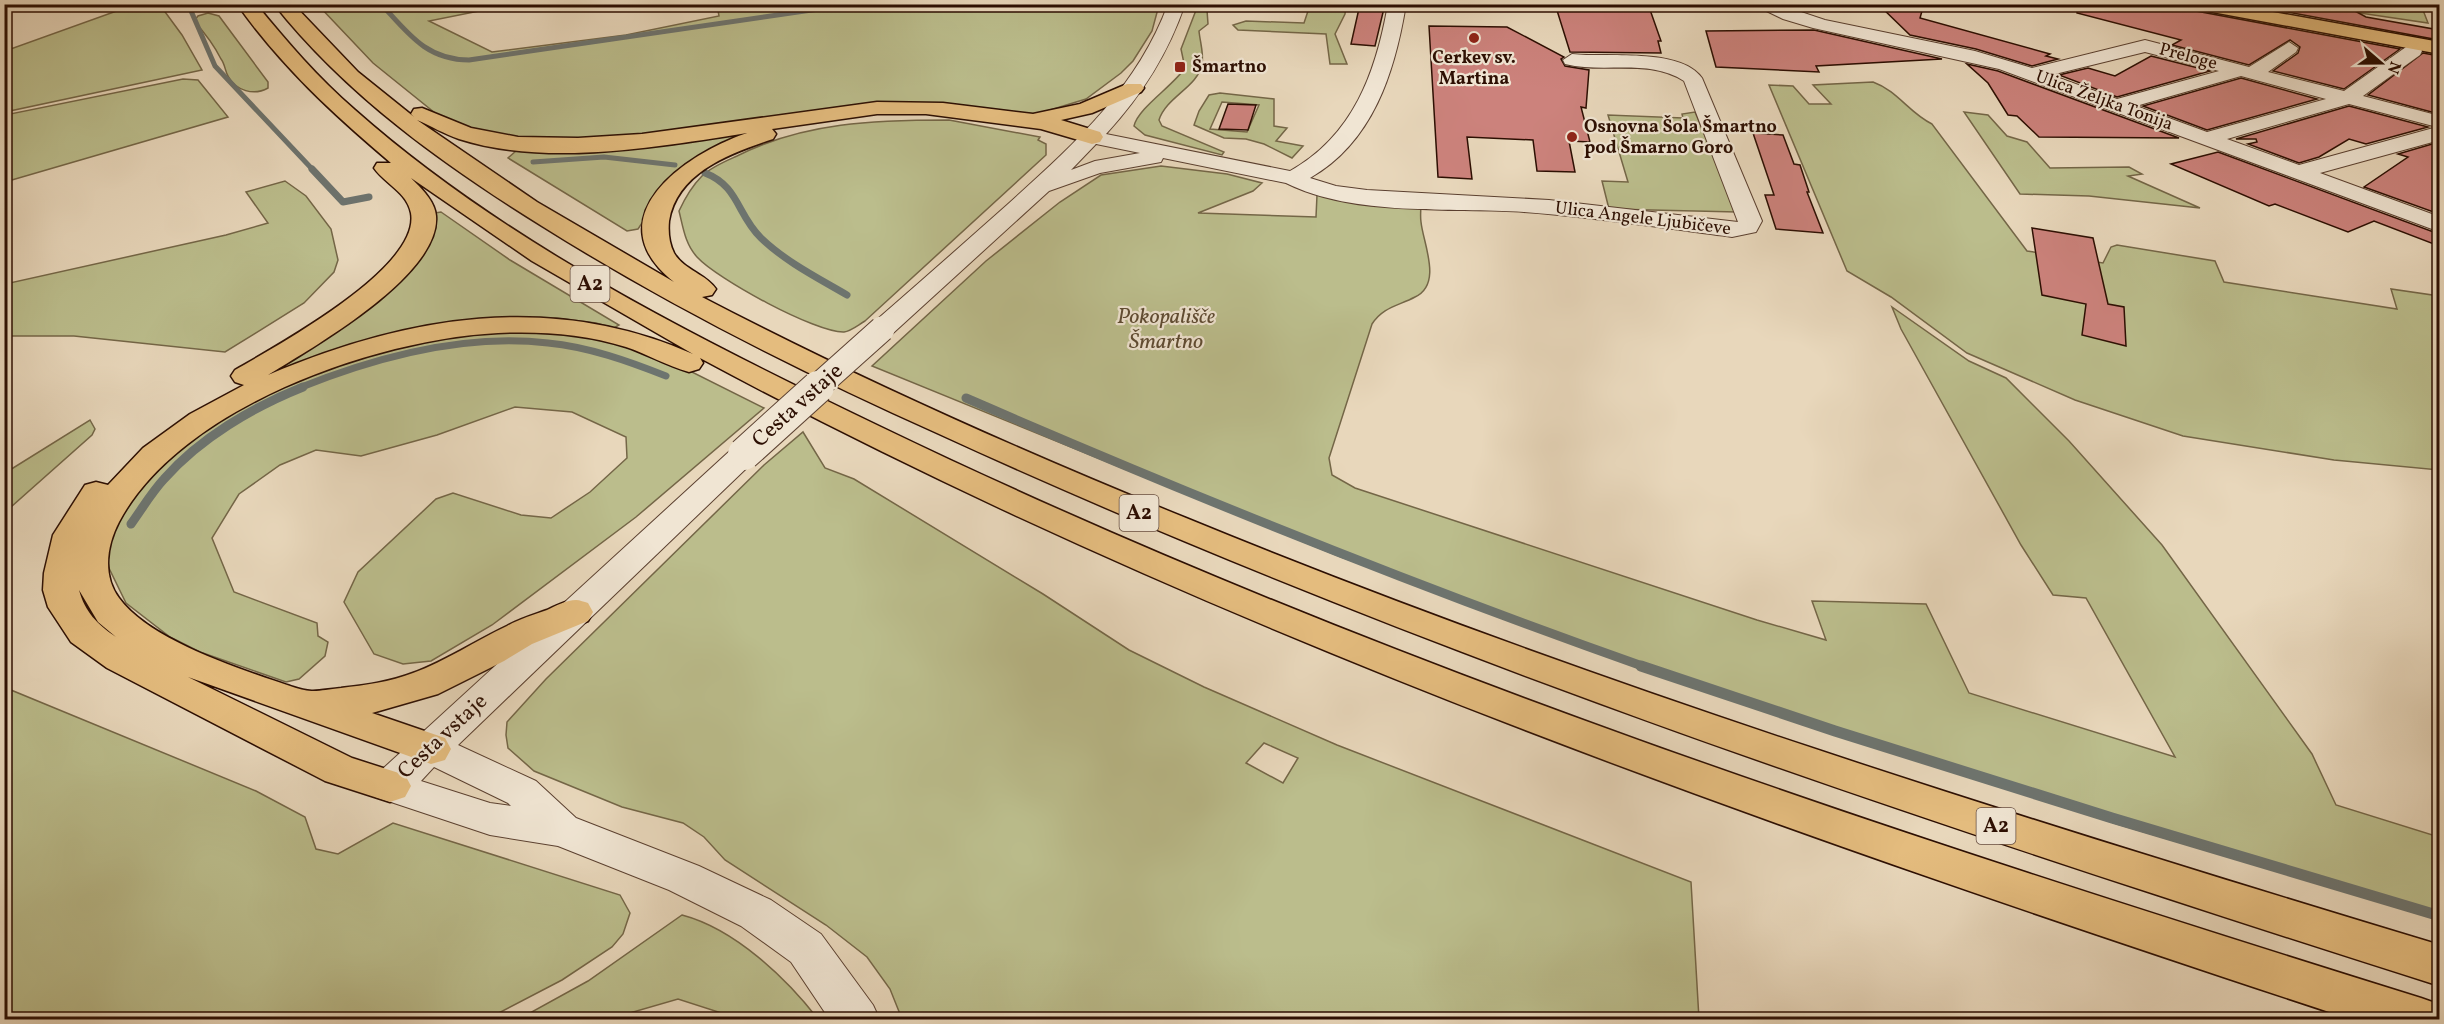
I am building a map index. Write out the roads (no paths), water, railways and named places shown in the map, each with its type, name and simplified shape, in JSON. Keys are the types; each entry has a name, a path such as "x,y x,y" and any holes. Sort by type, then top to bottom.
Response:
{"main road":[{"name":"A2","path":"246,4 289,58 371,135 455,198 522,243 627,306 822,411 982,488 1347,643 1613,746 1865,837 2421,1020"},
{"name":"A2","path":"283,4 326,52 374,96 413,128 515,199 649,279 735,325 941,425 1146,516 1492,651 1753,746 2102,861 2439,966"},
{"path":"2196,4 2439,48"},
{"path":"1013,118 1040,118 1073,112 1134,88"},
{"path":"374,96 407,104 438,125 458,133 503,142 545,145 625,142 885,108 941,109 1013,118 1068,127 1092,137"},
{"path":"735,325 720,299 690,282 668,264 659,248 656,234 656,216 665,194 678,179 714,156 775,131 833,119 874,115 942,115 1056,136 1092,137"},
{"path":"371,135 374,159 412,192 423,210 424,228 415,248 385,282 350,309 185,415 120,466 87,503 70,535 64,555 61,590 74,621 84,633 120,659 339,770 390,786"},
{"path":"431,749 201,667 156,645 129,628 110,611 93,581 90,566 92,546 106,509 119,492 156,454 236,400 289,375 406,338 465,327 554,324 585,328 640,342 742,390 822,411"},
{"path":"301,704 350,703 408,689 453,671 519,635 575,612"}],"street":[{"name":"Cesta vstaje","path":"390,786 744,454 1092,137 1134,88 1161,50 1177,4"},
{"path":"1092,137 1293,178 1302,174 1336,146 1374,96 1394,27 1397,4"},
{"name":"Ulica Željka Tonija","path":"1760,4 1820,24 1974,55 2299,172 2438,213"},
{"name":"Preloge","path":"2031,74 2145,46 2439,122"},
{"name":"Preloge","path":"2118,105 2246,73 2289,48"},
{"name":"Preloge","path":"2205,138 2346,99 2413,51"},
{"name":"Ulica Angele Ljubičeve","path":"1293,178 1302,186 1339,194 1524,205 1732,230 1748,227 1750,221 1692,78 1682,70 1664,66 1572,60"},
{"path":"2299,172 2439,133"},
{"path":"1038,188 1125,161 1181,156"},
{"path":"431,749 522,792 562,830"},
{"path":"390,786 490,819 562,830 684,878 756,913 806,948 857,1020"}],"waterway":[{"path":"188,4 215,66 314,171"},
{"path":"381,4 409,34 429,50 454,59 469,60 853,4"},
{"path":"533,162 604,157 675,165"},
{"path":"312,169 343,202 369,197"},
{"path":"705,173 725,185 753,229 771,247 802,269 847,295"},
{"path":"299,388 359,366 389,358 421,350 484,341 548,343 578,348 623,360 666,376"},
{"path":"131,524 159,484 194,450 247,414 303,387"},
{"path":"966,398 1134,470 1303,538 1645,667"},
{"path":"1641,666 1835,731 2112,818 2440,916"}],"place":[{"name":"Cerkev sv. Martina","path":"1474,38"},
{"name":"Šmartno","path":"1180,67"},
{"name":"Osnovna Šola Šmartno pod Šmarno Goro","path":"1572,137"}],"park label":[{"name":"Pokopališče Šmartno","path":"1166,330"}]}
